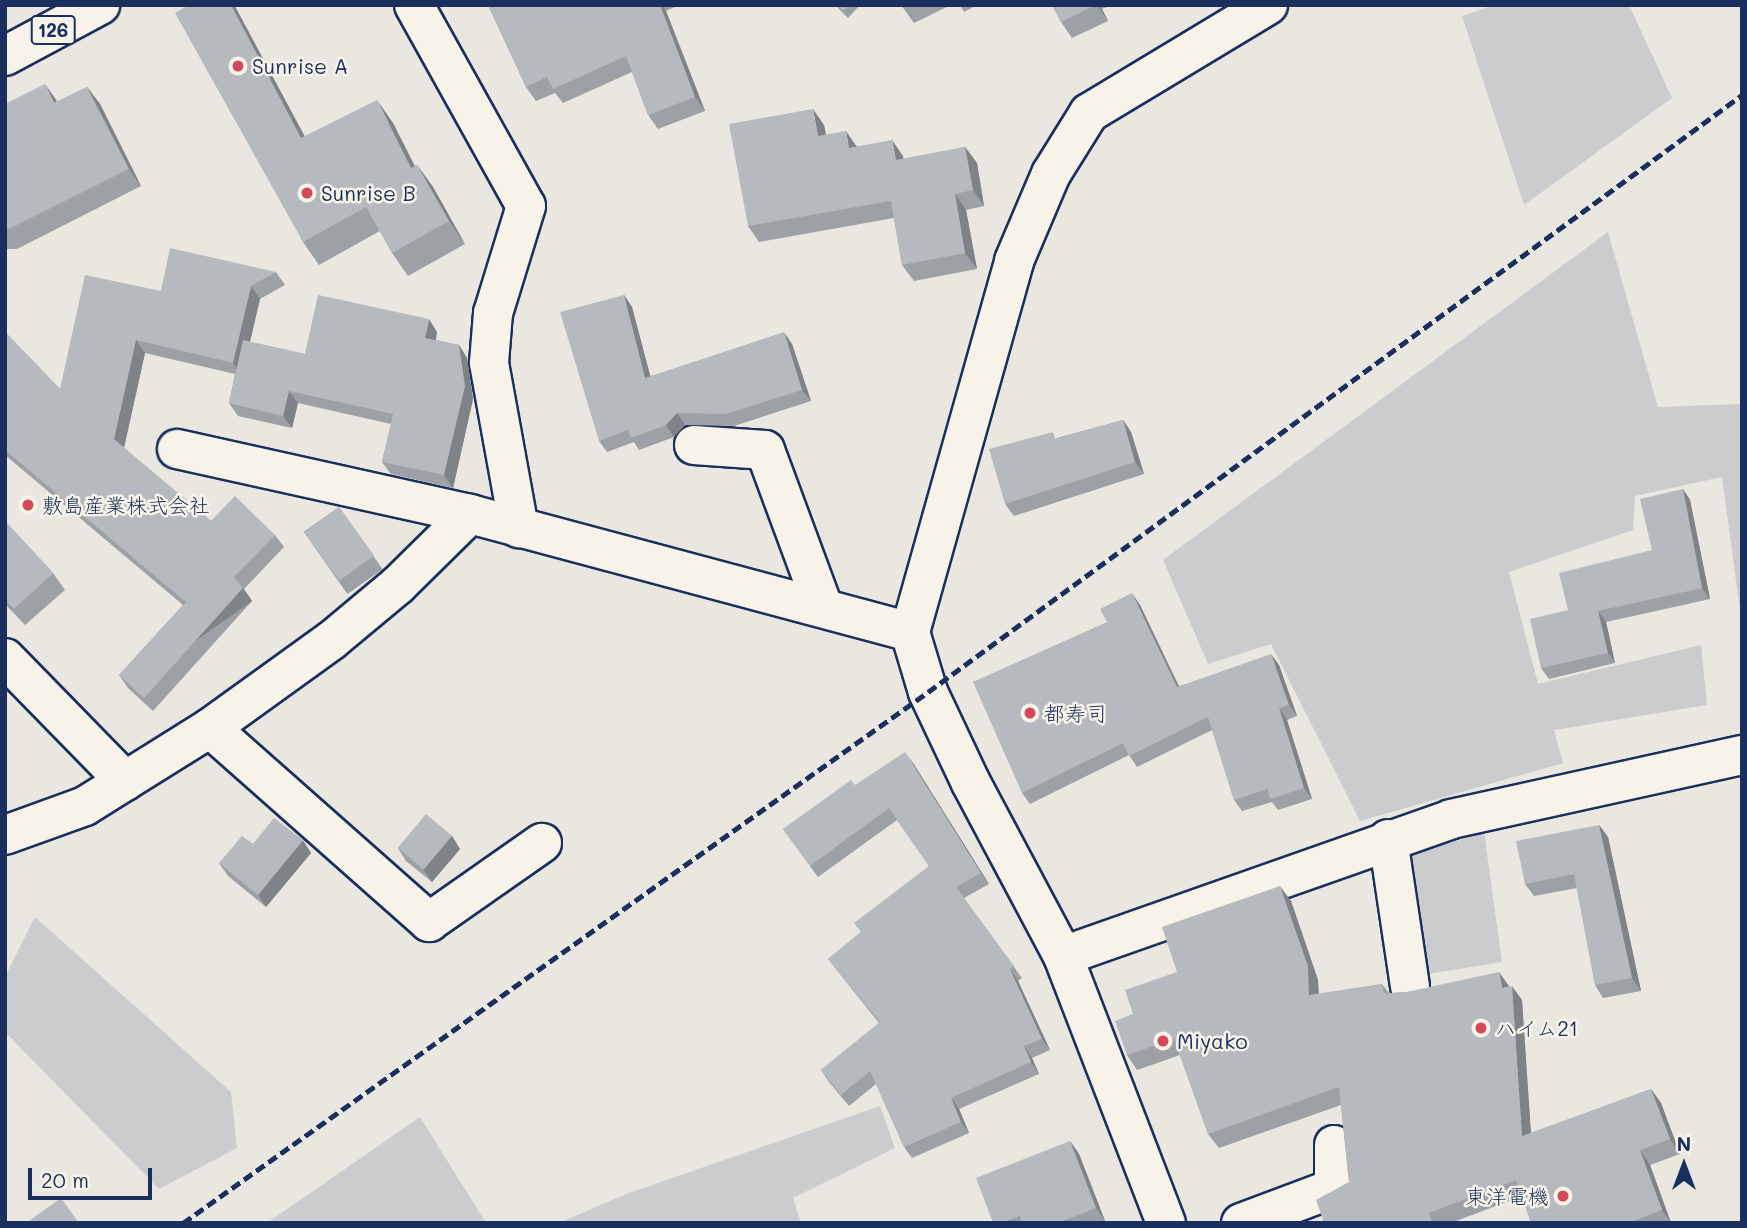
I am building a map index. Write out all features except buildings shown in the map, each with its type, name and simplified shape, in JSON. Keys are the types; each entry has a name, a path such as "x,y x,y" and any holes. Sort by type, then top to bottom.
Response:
{"main road":[{"name":"126","path":"5,56 100,5"},
{"path":"414,5 526,206 493,313 489,363 519,528"},
{"path":"1166,1223 1063,956 971,783 928,692 910,632 1014,261 1051,174 1088,113 1268,5"},
{"path":"694,445 765,450 824,607"},
{"path":"177,449 470,514 910,632"},
{"path":"5,835 85,806 209,728 332,640 398,585 470,514"},
{"path":"5,658 125,780"},
{"path":"209,728 429,922 541,843"},
{"path":"1063,956 1388,838 1451,819 1742,755"},
{"path":"1388,838 1410,986"},
{"path":"1241,1223 1334,1188 1334,1145"}],"shaded area":[{"path":"1494,5 1629,5 1672,98 1524,205 1462,16"},
{"path":"1608,232 1658,407 1742,404 1742,625 1722,477 1635,496 1633,530 1509,572 1538,684 1701,645 1707,705 1554,730 1563,763 1360,821 1271,644 1208,664 1163,560"},
{"path":"1484,832 1502,962 1428,974 1408,857"},
{"path":"35,917 231,1092 237,1148 159,1189 5,1032 5,977"},
{"path":"880,1106 895,1148 793,1198 801,1223 559,1223 626,1194"},
{"path":"420,1117 486,1223 267,1223"}],"railway":[{"path":"183,1223 928,692 1742,95"}],"place":[{"name":"Sunrise A","path":"238,66"},
{"name":"Sunrise B","path":"307,193"},
{"name":"敷島産業株式会社","path":"28,505"},
{"name":"都寿司","path":"1030,713"},
{"name":"ハイム21","path":"1481,1028"},
{"name":"Miyako","path":"1163,1041"},
{"name":"東洋電機","path":"1563,1196"}]}
